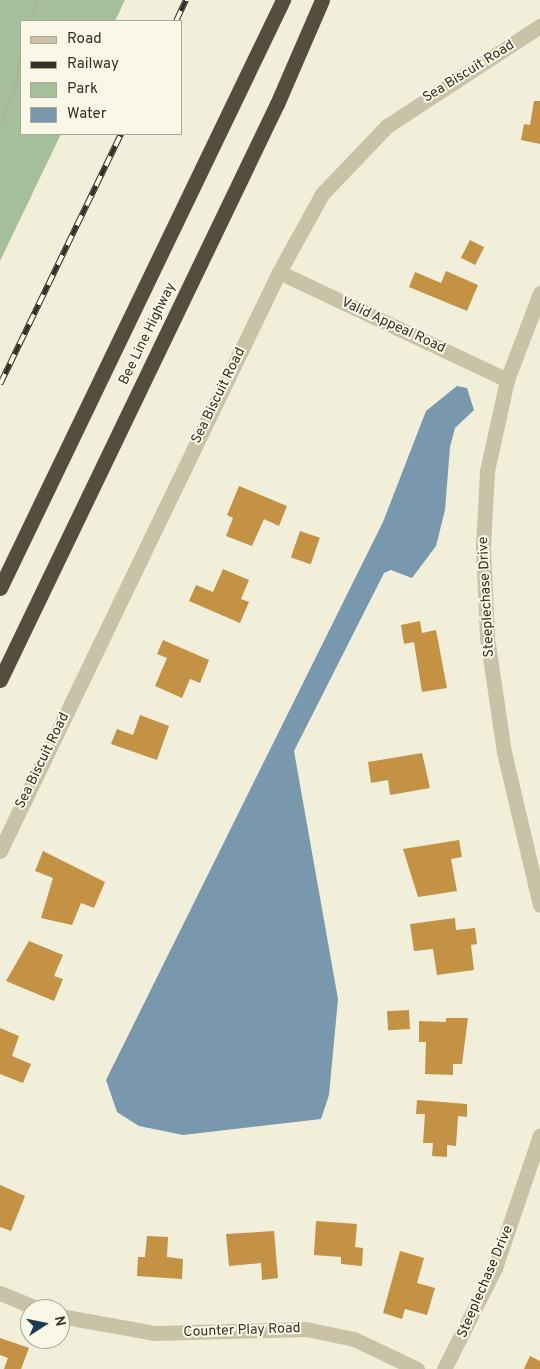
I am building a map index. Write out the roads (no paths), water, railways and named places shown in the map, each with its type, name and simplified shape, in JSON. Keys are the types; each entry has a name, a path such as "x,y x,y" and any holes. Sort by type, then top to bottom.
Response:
{"highway":[{"name":"Bee Line Highway","path":"0,588 283,0"},
{"name":"Bee Line Highway","path":"0,680 272,113 322,0"}],"street":[{"name":"Sea Biscuit Road","path":"0,851 279,272 322,194 360,149 406,112 540,26"},
{"name":"Valid Appeal Road","path":"279,272 507,380"},
{"name":"Steeplechase Drive","path":"540,293 507,380 487,471 484,509 486,637 504,752 540,905"},
{"name":"Steeplechase Drive","path":"444,1369 495,1268 540,1135"},
{"path":"0,1293 20,1301"},
{"name":"Counter Play Road","path":"70,1318 155,1332 306,1329 354,1339 418,1369"}],"water":[{"path":"457,386 467,388 474,410 455,428 450,447 445,510 436,546 412,578 391,570 384,573 294,751 338,999 329,1095 321,1119 183,1135 139,1126 117,1112 106,1080 383,522 426,411"}],"railway":[{"path":"176,20 186,0"},
{"path":"0,384 121,135"}]}
